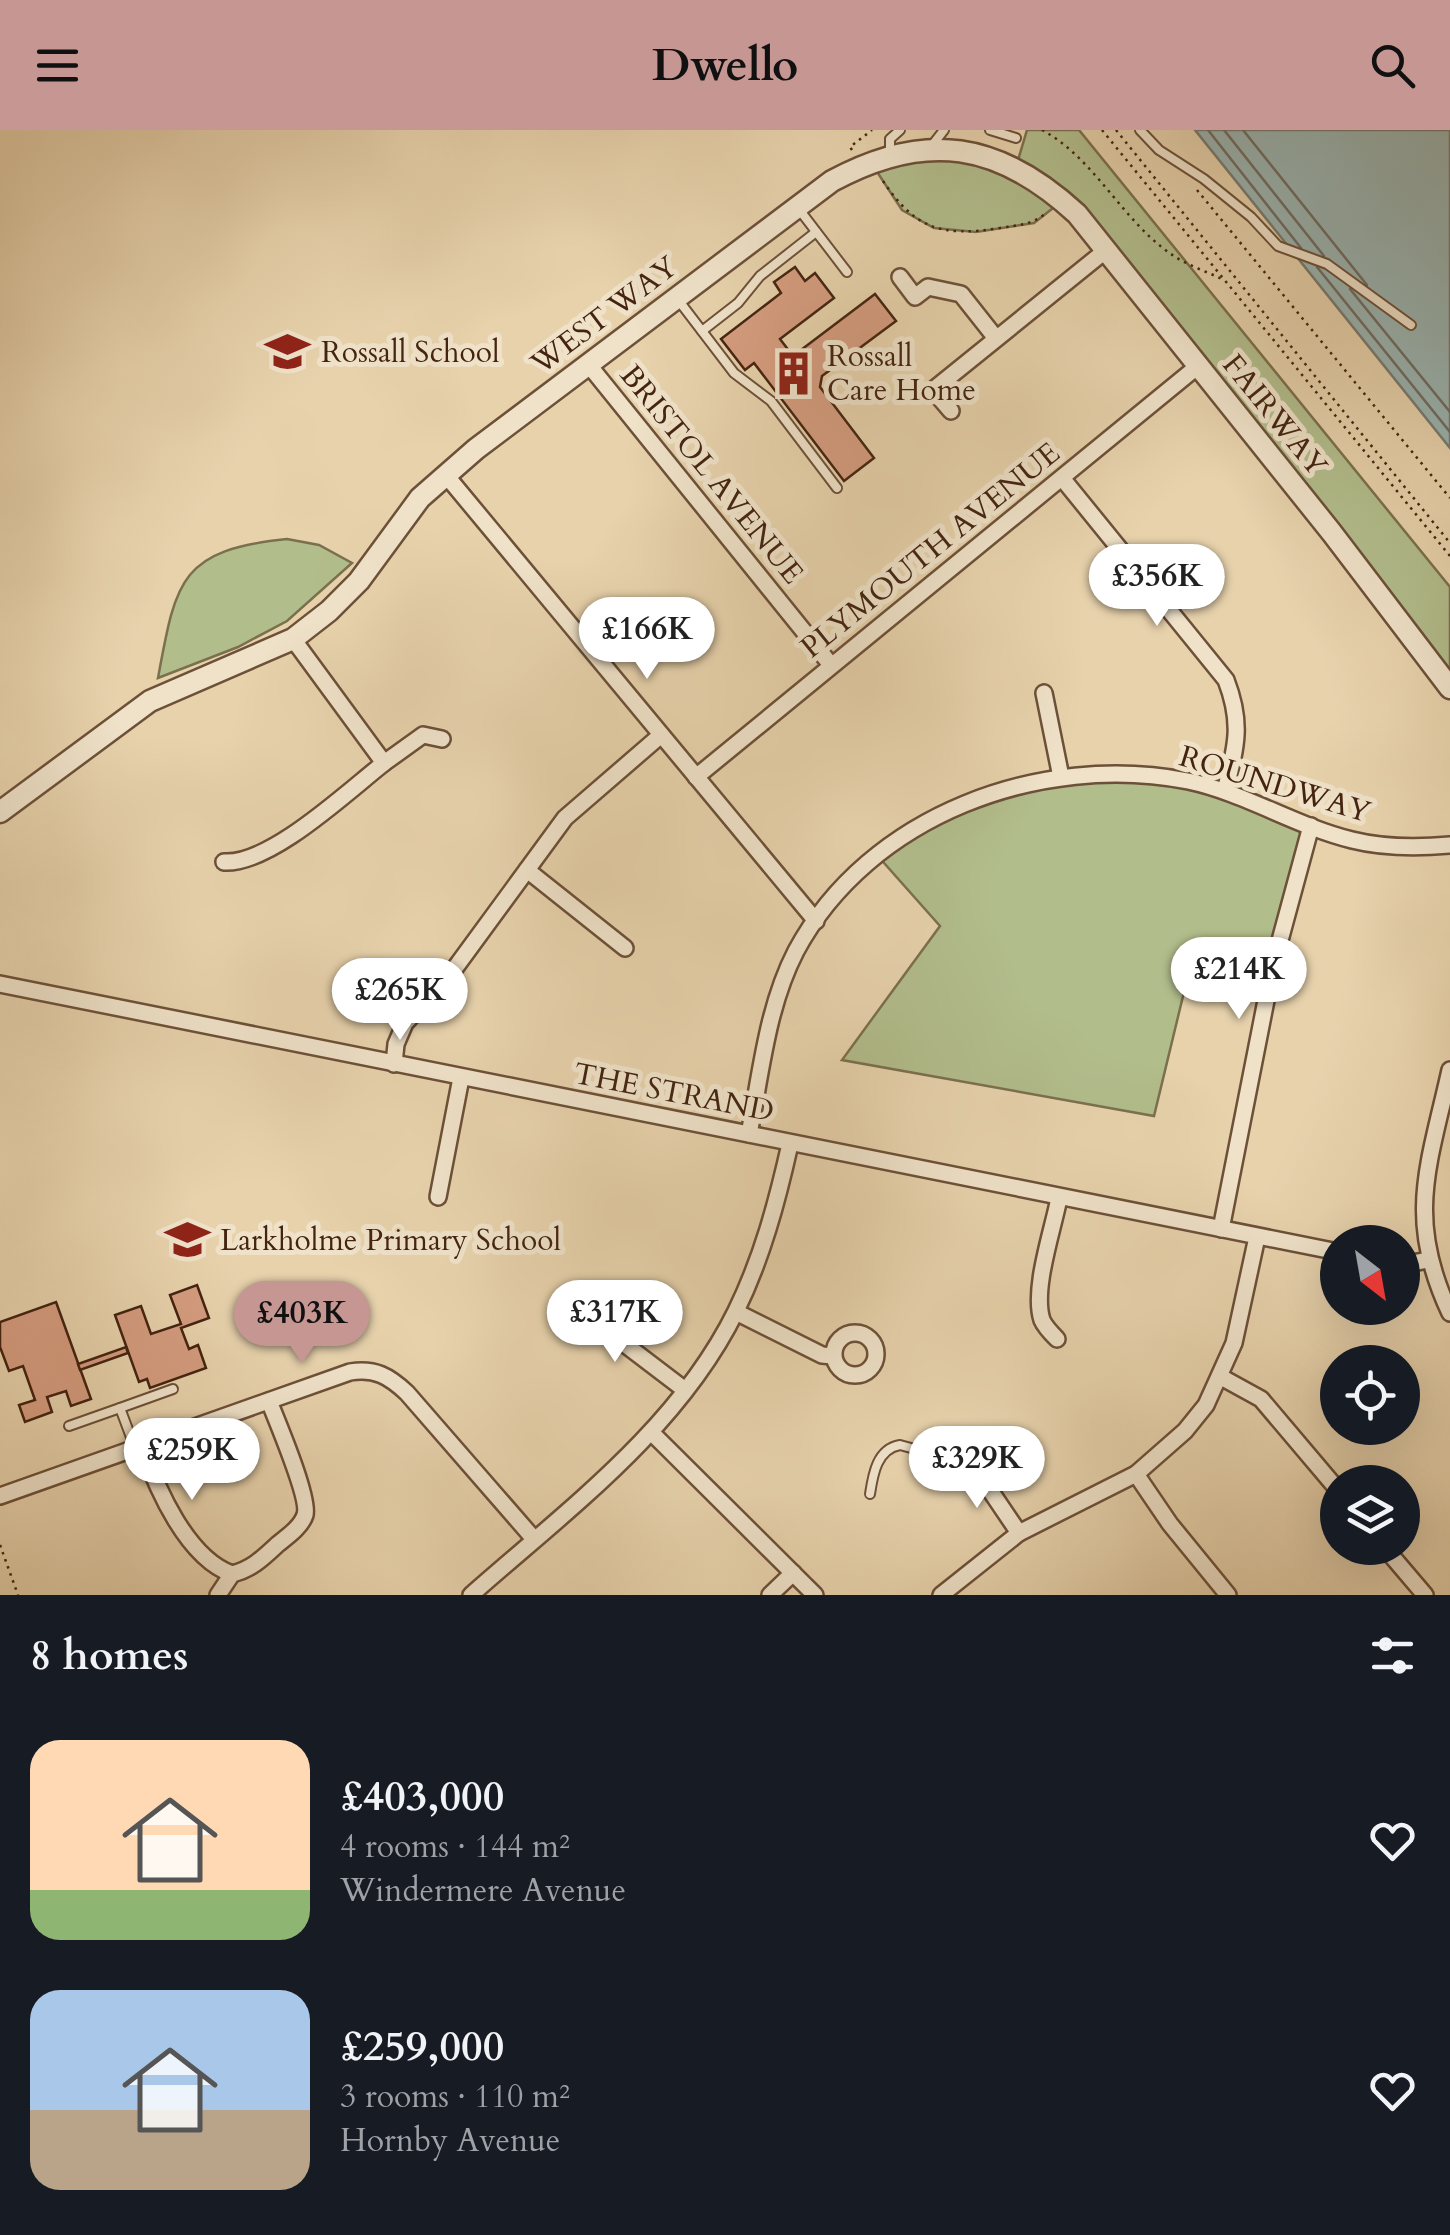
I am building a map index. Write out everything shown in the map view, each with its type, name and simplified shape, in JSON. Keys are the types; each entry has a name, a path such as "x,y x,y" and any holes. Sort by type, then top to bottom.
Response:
{"street":[{"name":"WEST WAY","path":"0,812 150,701 292,639 329,611 359,581 405,516 446,474 797,206 864,163 890,153 930,148 979,154 1001,161 1046,186"},
{"name":"FAIRWAY","path":"1046,186 1062,200 1198,366 1450,688"},
{"path":"918,402 1105,251"},
{"path":"900,277 915,297 928,287 961,294 995,337"},
{"name":"BRISTOL AVENUE","path":"588,364 832,665"},
{"name":"PLYMOUTH AVENUE","path":"696,777 1198,366"},
{"path":"933,390 951,412"},
{"path":"446,474 816,921"},
{"path":"1062,478 1226,680 1238,723 1225,791"},
{"path":"292,639 384,763"},
{"path":"1044,693 1061,776"},
{"path":"224,862 239,862 282,841 422,735 442,740"},
{"path":"394,1064 396,1044 405,1023 447,978 579,804 661,735"},
{"name":"ROUNDWAY","path":"749,1134 777,1001 797,950 816,921 857,873 907,834 996,792 1061,776 1149,776 1225,791 1351,840 1393,847 1450,845"},
{"path":"1221,1229 1272,970 1311,826"},
{"path":"527,870 626,948"},
{"name":"THE STRAND","path":"0,984 1320,1248"},
{"path":"1450,1070 1447,1098 1425,1180 1424,1227 1428,1260 1450,1313"},
{"path":"438,1197 461,1078"},
{"path":"471,1595 651,1432 686,1390 736,1312 765,1243 790,1144"},
{"path":"1057,1339 1043,1324 1040,1287 1060,1198"},
{"path":"941,1595 1019,1533 1136,1474 1185,1431 1206,1405 1221,1377 1243,1310 1257,1236"},
{"path":"1420,1261 1428,1260"},
{"path":"572,1304 686,1390"},
{"path":"736,1312 822,1355 833,1356"},
{"path":"0,1496 350,1372 366,1370 381,1374 406,1394 534,1540"},
{"path":"1221,1377 1261,1399 1320,1469"},
{"path":"138,1447 186,1534 216,1569 232,1574 248,1570 305,1517 303,1495 269,1401"},
{"path":"651,1432 815,1595"},
{"path":"973,1465 1019,1533"},
{"path":"1136,1474 1170,1524 1228,1595"},
{"path":"1399,1565 1425,1595"},
{"path":"770,1595 794,1573"},
{"path":"218,1595 232,1574"}],"lane":[{"path":"890,153 890,139 900,130"},
{"path":"930,148 944,130"},
{"path":"990,130 1016,138"},
{"path":"1140,130 1159,150 1204,179 1250,217 1278,246 1327,264 1411,324"},
{"path":"797,206 847,272"},
{"path":"702,331 738,303 760,276 816,232"},
{"path":"677,298 745,384 771,401 837,488"},
{"path":"70,1426 173,1390"},
{"path":"120,1408 138,1447"},
{"path":"870,1494 880,1457 891,1446 900,1445 973,1465"}],"path":[{"path":"872,130 850,147 902,210 934,228 976,232 1034,223 1062,200"},
{"path":"1042,130 1067,148 1174,256 1225,280"},
{"path":"1102,130 1450,556"},
{"path":"1116,130 1450,543"},
{"path":"1194,186 1450,498"},
{"path":"0,1544 18,1595"}],"green space":[{"path":"1027,130 1079,130 1450,587 1450,688 1062,201 1034,223 976,232 934,228 902,210 870,161 890,153 1016,167"},
{"path":"287,539 319,545 352,563 287,621 238,647 158,678 171,616 189,576 204,562 224,552"},
{"path":"1061,777 1188,781 1311,826 1272,970 1192,959 1154,1116 842,1060 940,926 877,855 935,819"}],"water":[{"path":"1195,130 1450,130 1450,448"}],"building":[{"name":"Rossall Care Home","path":"795,267 805,281 815,273 834,298 780,339 793,356 875,294 896,321 822,376 820,387 874,458 844,481 754,363 745,370 721,339 781,293 774,282"},
{"path":"197,1285 209,1318 181,1328 189,1349 198,1345 206,1368 150,1388 147,1379 139,1382 115,1315 141,1306 151,1334 181,1324 170,1295"},
{"path":"56,1302 91,1399 71,1406 66,1391 47,1397 52,1412 25,1422 19,1405 35,1400 23,1366 9,1371 0,1347 0,1322"},
{"path":"126,1347 128,1353 80,1370 78,1364"}],"place":[{"name":"Rossall School","path":"288,352"},
{"name":"Rossall Care Home","path":"794,373"},
{"name":"Larkholme Primary School","path":"187,1240"}]}
